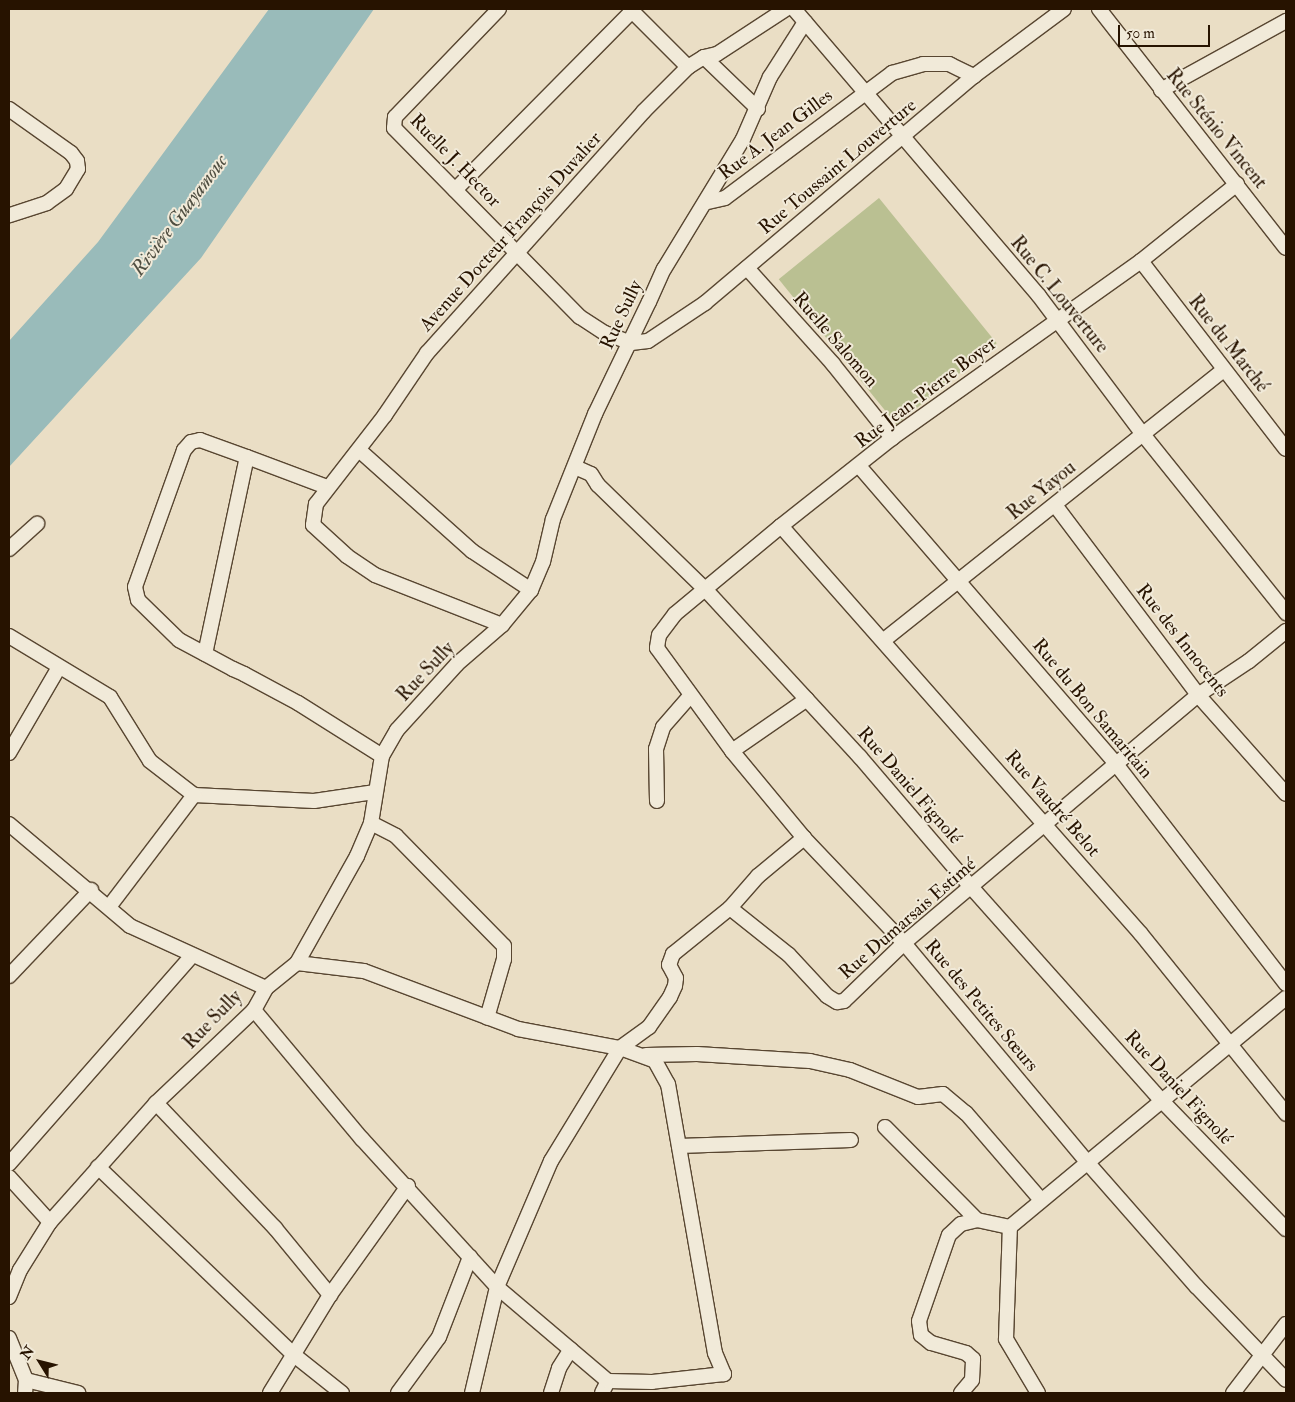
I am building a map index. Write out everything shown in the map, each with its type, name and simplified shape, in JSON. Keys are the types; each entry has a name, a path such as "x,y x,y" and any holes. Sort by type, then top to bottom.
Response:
{"street":[{"name":"Ruelle J. Hector","path":"499,9 395,117 392,123 396,134 519,251 580,317 605,333 631,343"},
{"name":"Avenue Docteur François Duvalier","path":"502,625 375,575 347,556 313,525 316,504 327,487 359,450 427,353 643,112 688,67 704,56 717,54 786,9"},
{"name":"Rue C. Louverture","path":"794,9 1057,320 1142,433 1286,612"},
{"name":"Rue Toussaint Louverture","path":"631,343 648,341 672,328 904,138 974,76 1064,9"},
{"name":"Rue Sténio Vincent","path":"1099,9 1237,184 1282,234 1286,248"},
{"path":"455,190 631,10 688,67"},
{"path":"1161,90 1286,21"},
{"name":"Rue Sully","path":"9,1298 20,1270 50,1222 98,1166 156,1103 254,1010 266,988 297,963 357,856 371,823 382,756 397,730 457,664 502,625 531,590 543,562 553,519 595,414 631,343 664,270 708,202 758,109 770,77 805,22"},
{"path":"704,56 758,109"},
{"name":"Rue A. Jean Gilles","path":"708,202 725,198 864,92 892,73 923,64 948,64 974,76"},
{"path":"9,109 64,147 77,161 78,170 66,189 47,203 9,215"},
{"name":"Rue Jean-Pierre Boyer","path":"657,648 663,628 704,588 781,526 892,438 1140,261 1237,184"},
{"name":"Rue du Marché","path":"1140,261 1286,449"},
{"name":"Ruelle Salomon","path":"747,268 833,364 892,438"},
{"name":"Rue Yayou","path":"884,640 1223,370"},
{"path":"327,487 200,440 191,442 184,450 135,587 138,600 172,633 205,654 298,703 382,756"},
{"path":"359,450 472,551 531,590"},
{"path":"205,654 247,457"},
{"name":"Rue du Bon Samaritain","path":"859,466 1116,764 1286,984"},
{"name":"Rue Daniel Fignolé","path":"575,467 591,474 598,485 704,588 807,699 1160,1099 1286,1229"},
{"name":"Rue des Innocents","path":"1055,505 1198,695 1286,794"},
{"path":"9,549 37,524"},
{"name":"Rue Vaudré Belot","path":"781,526 884,640 1190,992 1227,1044 1286,1114"},
{"name":"Rue Dumarsais Estimé","path":"730,908 789,955 827,996 838,1002 844,1000 904,943 972,888 1198,695 1249,661 1286,631"},
{"path":"9,636 110,697 150,761 194,795 314,802 375,792"},
{"name":"Rue des Petites Sœurs","path":"657,648 690,696 732,751 804,838 904,943 1086,1161 1261,1357 1286,1380"},
{"path":"9,753 59,667"},
{"path":"657,801 654,759 657,743 663,727 690,696"},
{"path":"732,751 807,699"},
{"path":"109,907 194,795"},
{"path":"371,823 396,836 504,946 504,960 487,1018"},
{"path":"9,824 91,890 130,926 192,956 266,988"},
{"path":"472,1393 497,1287 551,1162 620,1048 649,1027 670,997 676,978 669,965 670,958 730,908 758,876 804,838"},
{"path":"9,976 91,890"},
{"path":"9,1164 192,956"},
{"path":"297,963 364,971 518,1029 620,1048 646,1055 697,1054 810,1062 850,1070 918,1097 943,1094 966,1113 1041,1200"},
{"path":"1038,1393 1006,1339 1010,1227 1160,1099 1286,998"},
{"path":"254,1010 362,1139 408,1186 497,1287 571,1350 605,1387 724,1374 715,1353 668,1084 655,1061 646,1055"},
{"path":"156,1103 275,1228 330,1295"},
{"path":"885,1127 977,1220"},
{"path":"679,1146 851,1140"},
{"path":"98,1166 294,1355 342,1393"},
{"path":"9,1177 50,1222"},
{"path":"270,1393 330,1295 408,1186"},
{"path":"961,1393 972,1380 973,1359 966,1352 931,1343 918,1328 949,1235 961,1224 977,1220 1010,1227"},
{"path":"398,1393 439,1337 470,1256"},
{"path":"1233,1393 1286,1324"},
{"path":"9,1338 26,1387 78,1393"},
{"path":"551,1393 559,1368 571,1350"}],"green space":[{"path":"879,198 997,343 896,425 779,279"}],"water":[{"name":"Rivière Guayamouc","path":"269,9 374,9 201,258 9,467 9,341 98,242"}]}
